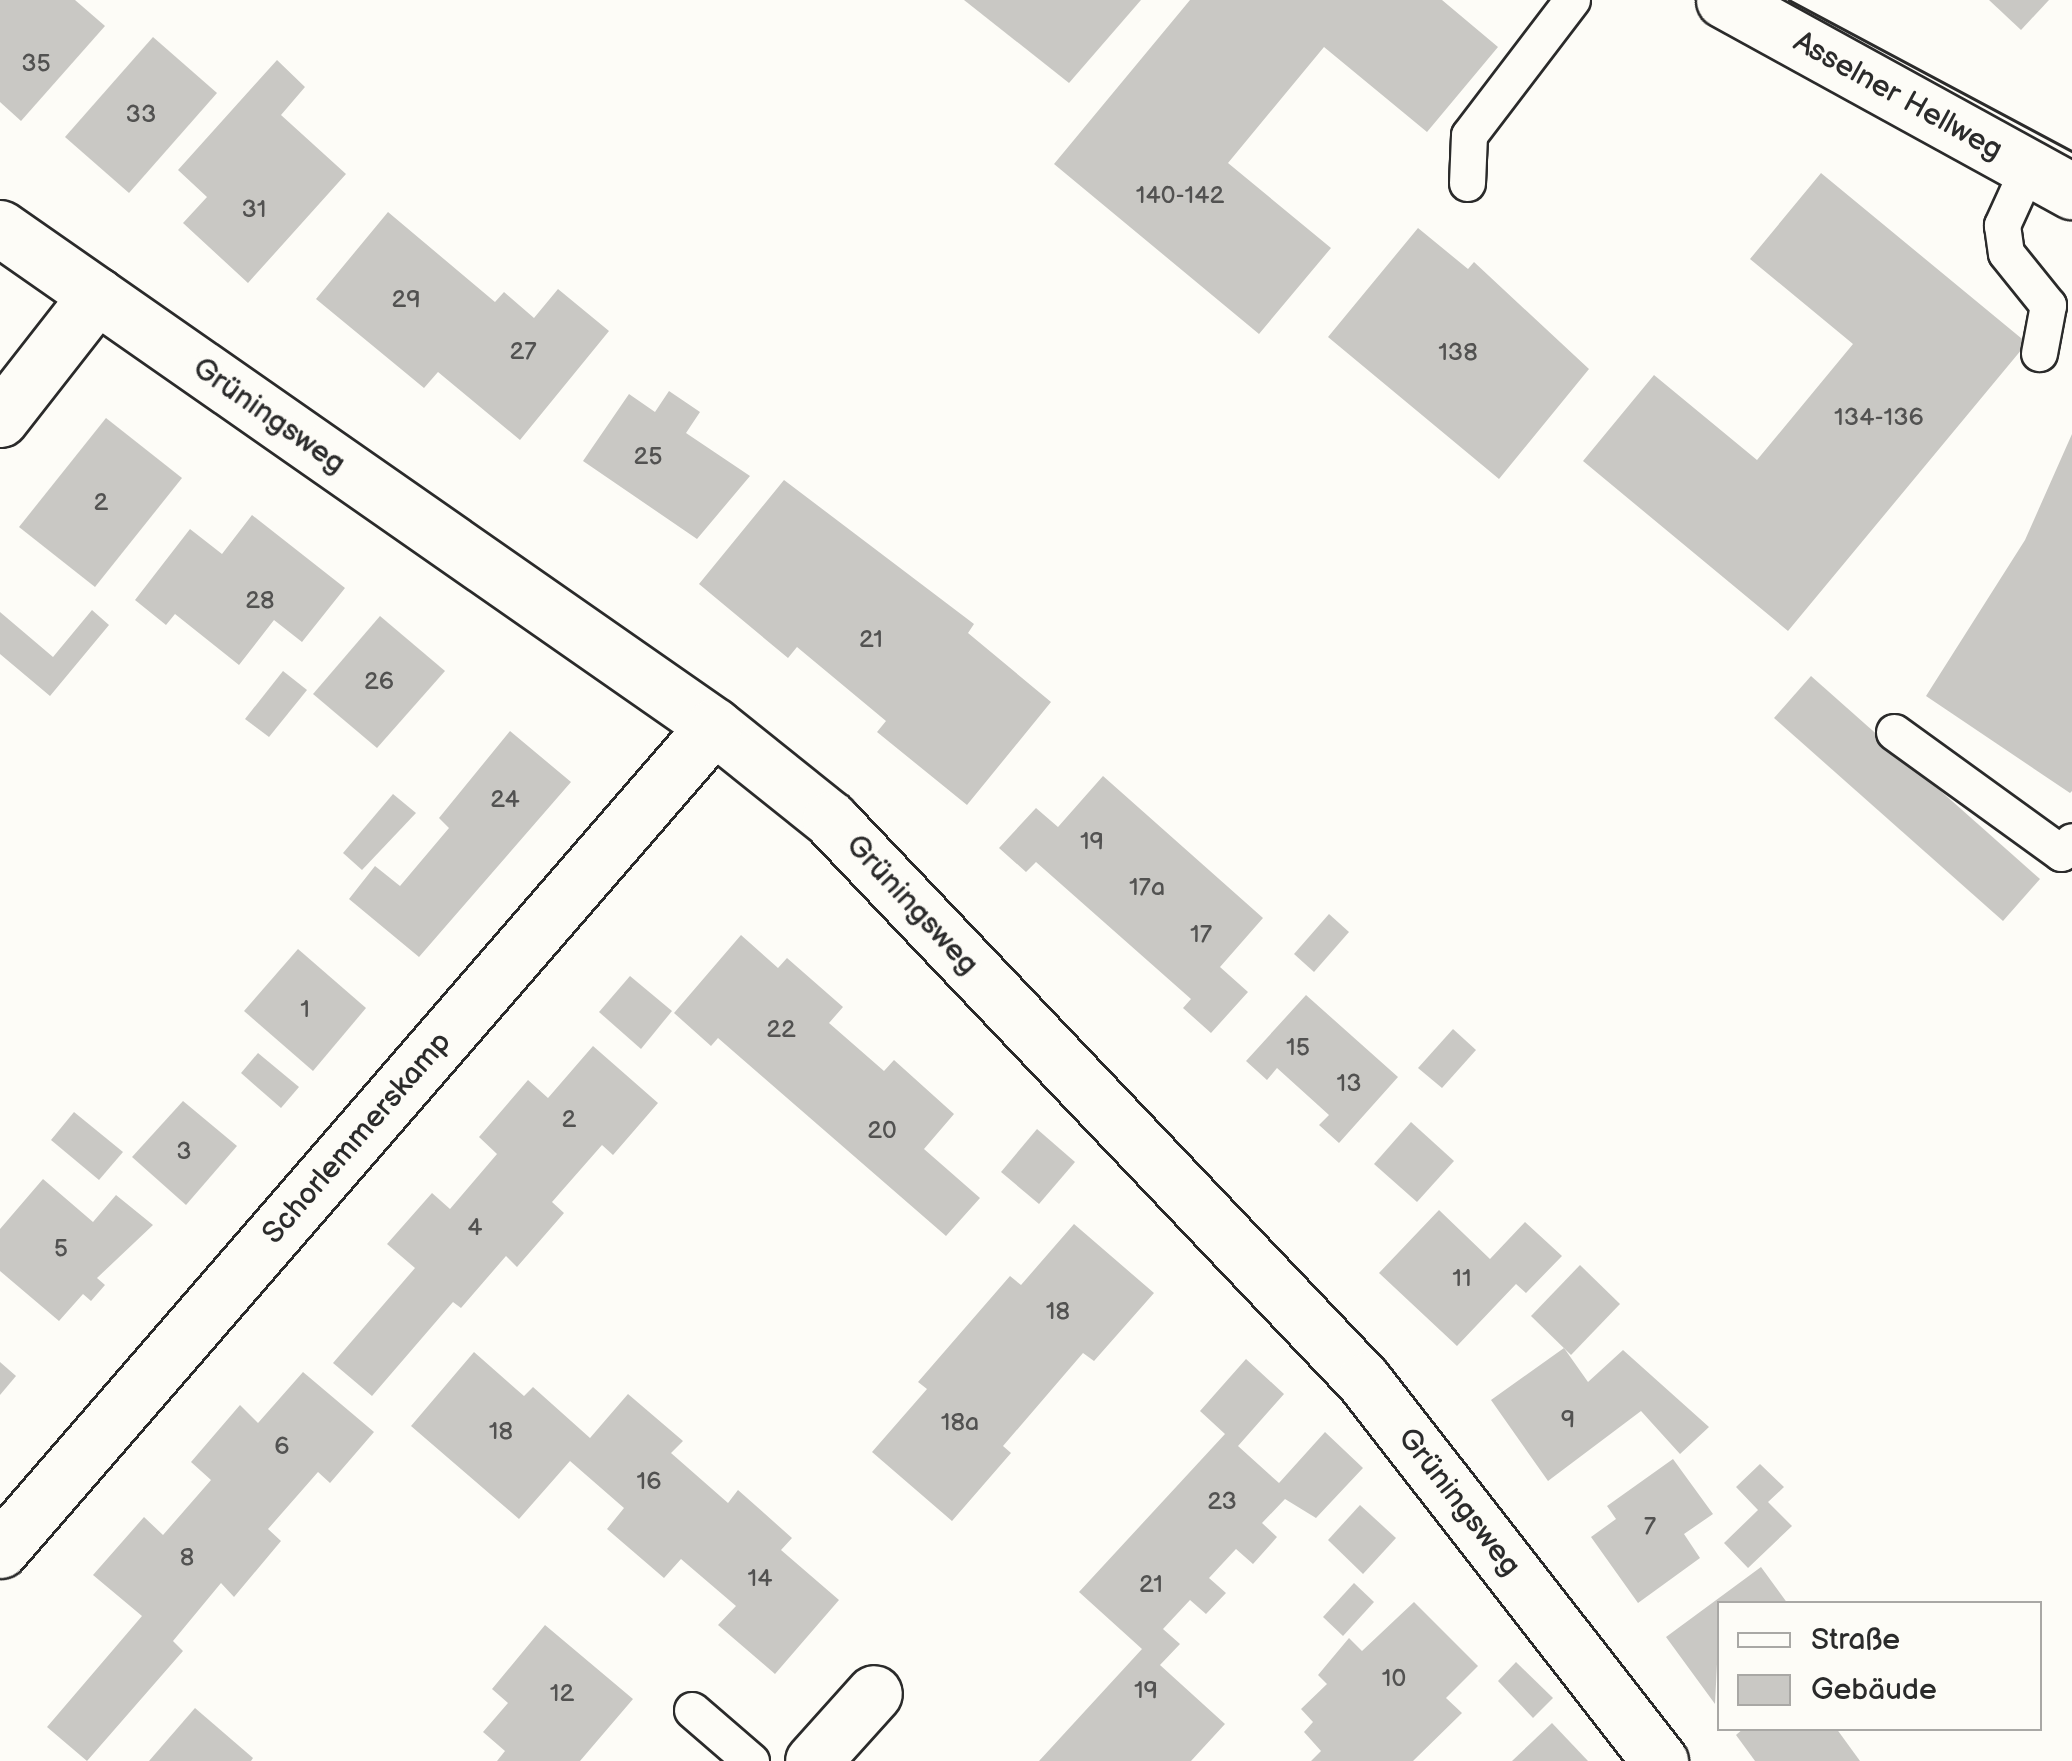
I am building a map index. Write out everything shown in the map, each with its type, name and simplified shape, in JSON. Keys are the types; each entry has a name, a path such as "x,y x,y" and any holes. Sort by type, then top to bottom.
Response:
{"street":[{"name":"Asselner Hellweg","path":"1724,0 2050,179"},
{"name":"Grüningsweg","path":"0,228 714,726 830,819 1364,1381 1660,1761"},
{"path":"0,418 96,296"},
{"name":"Schorlemmerskamp","path":"0,1550 714,726"},
{"path":"813,1761 874,1693"}],"lane":[{"path":"1468,183 1469,135 1572,0"},
{"path":"2040,353 2048,305 2006,253 2002,225 2050,179"},
{"path":"1894,732 2061,853 2072,842"},
{"path":"692,1710 751,1761"}],"building":[{"path":"0,0 75,0 105,26 21,121 0,102"},
{"path":"964,0 1141,0 1069,83"},
{"path":"1190,0 1442,0 1498,47 1427,132 1324,47 1228,163 1331,248 1259,334 1054,164"},
{"path":"1989,0 2049,0 2021,30"},
{"path":"153,37 217,93 129,193 65,137"},
{"path":"277,60 305,87 281,115 346,174 248,283 183,223 207,197 178,170"},
{"path":"1821,173 2027,343 1788,631 1583,461 1654,375 1757,460 1853,344 1750,259"},
{"path":"388,212 495,302 504,292 534,318 558,289 609,331 520,440 438,372 424,388 316,299"},
{"path":"1418,228 1468,269 1474,262 1589,369 1499,479 1328,337"},
{"path":"669,391 700,412 686,433 750,476 697,539 583,461 629,394 655,412"},
{"path":"106,418 182,478 95,587 19,527"},
{"path":"2072,434 2070,793 1926,696 2025,540"},
{"path":"784,480 974,624 968,633 1051,702 967,805 877,732 886,721 797,647 788,658 699,584"},
{"path":"252,515 345,588 302,642 274,620 239,665 175,614 166,625 135,600 190,529 222,554"},
{"path":"92,610 109,625 50,696 0,654 0,612 53,657"},
{"path":"380,616 445,671 377,748 313,694"},
{"path":"283,671 307,690 269,737 245,719"},
{"path":"1811,676 2040,879 2003,921 1774,718"},
{"path":"510,731 571,782 419,957 349,899 375,866 400,886 449,828 439,818"},
{"path":"1103,776 1263,918 1220,967 1248,992 1211,1033 1183,1008 1191,999 1036,862 1026,872 999,848 1036,808 1058,827"},
{"path":"393,794 416,813 362,870 343,853"},
{"path":"1329,914 1349,932 1314,972 1294,954"},
{"path":"741,935 778,968 787,958 843,1007 829,1023 884,1071 894,1060 954,1114 924,1149 980,1198 946,1236 718,1038 711,1046 674,1013"},
{"path":"298,949 366,1008 313,1071 244,1011"},
{"path":"630,976 672,1011 641,1049 599,1012"},
{"path":"1306,995 1398,1077 1339,1143 1319,1125 1329,1115 1277,1068 1267,1080 1246,1061"},
{"path":"1453,1029 1476,1050 1442,1088 1418,1068"},
{"path":"593,1046 658,1103 613,1155 602,1145 552,1202 564,1213 517,1267 506,1256 461,1308 453,1302 372,1396 333,1363 415,1268 387,1244 432,1193 450,1209 497,1154 479,1137 528,1080 548,1098"},
{"path":"258,1053 299,1087 281,1108 241,1073"},
{"path":"183,1101 237,1146 186,1205 132,1157"},
{"path":"74,1112 123,1152 99,1180 51,1140"},
{"path":"1411,1122 1454,1161 1417,1202 1374,1164"},
{"path":"1037,1129 1075,1162 1039,1204 1001,1172"},
{"path":"43,1179 93,1222 116,1195 153,1225 97,1278 105,1285 91,1301 83,1294 59,1321 0,1271 0,1229"},
{"path":"1439,1210 1490,1259 1525,1222 1562,1256 1526,1293 1516,1284 1457,1346 1379,1273"},
{"path":"1074,1224 1154,1293 1094,1361 1083,1353 1003,1446 1011,1453 952,1521 872,1452 927,1389 918,1382 1010,1276 1021,1285"},
{"path":"1580,1265 1620,1304 1571,1355 1531,1316"},
{"path":"1564,1348 1588,1382 1623,1350 1709,1427 1680,1454 1641,1411 1548,1481 1491,1400"},
{"path":"474,1352 524,1396 533,1387 590,1438 628,1394 683,1441 671,1453 728,1503 738,1490 792,1538 781,1550 839,1600 775,1674 718,1625 736,1606 681,1559 664,1578 607,1529 624,1508 570,1461 519,1519 411,1426"},
{"path":"1246,1359 1284,1394 1238,1446 1279,1483 1325,1432 1363,1468 1316,1518 1285,1499 1262,1523 1277,1537 1253,1564 1236,1549 1209,1578 1226,1593 1206,1614 1190,1600 1163,1629 1180,1644 1160,1665 1225,1724 1191,1761 1039,1761 1142,1649 1079,1592 1225,1434 1200,1411"},
{"path":"0,1362 16,1376 0,1395"},
{"path":"303,1372 374,1432 330,1483 318,1472 268,1529 281,1541 234,1597 221,1583 173,1641 183,1651 87,1761 47,1727 142,1616 93,1575 144,1517 163,1535 211,1480 191,1462 240,1405 258,1423"},
{"path":"1673,1459 1713,1514 1684,1534 1700,1558 1638,1603 1591,1537 1616,1519 1607,1506"},
{"path":"1760,1464 1784,1487 1768,1502 1792,1526 1748,1568 1724,1543 1758,1510 1736,1487"},
{"path":"1360,1505 1396,1538 1363,1574 1328,1540"},
{"path":"1761,1567 1786,1601 1717,1601 1715,1704 1666,1637"},
{"path":"1354,1583 1374,1602 1343,1636 1323,1617"},
{"path":"1414,1602 1478,1666 1446,1698 1462,1713 1413,1761 1311,1761 1321,1751 1304,1732 1313,1722 1301,1709 1327,1684 1318,1675 1349,1638 1362,1651"},
{"path":"545,1625 633,1699 580,1761 497,1761 505,1751 483,1732 508,1703 492,1689"},
{"path":"1516,1662 1553,1698 1533,1718 1498,1681"},
{"path":"195,1708 253,1758 251,1761 149,1761"},
{"path":"1552,1723 1588,1761 1512,1761"},
{"path":"1741,1731 1838,1731 1860,1761 1755,1761 1736,1735"}],"tram line":[{"path":"1789,0 2072,151"}]}
